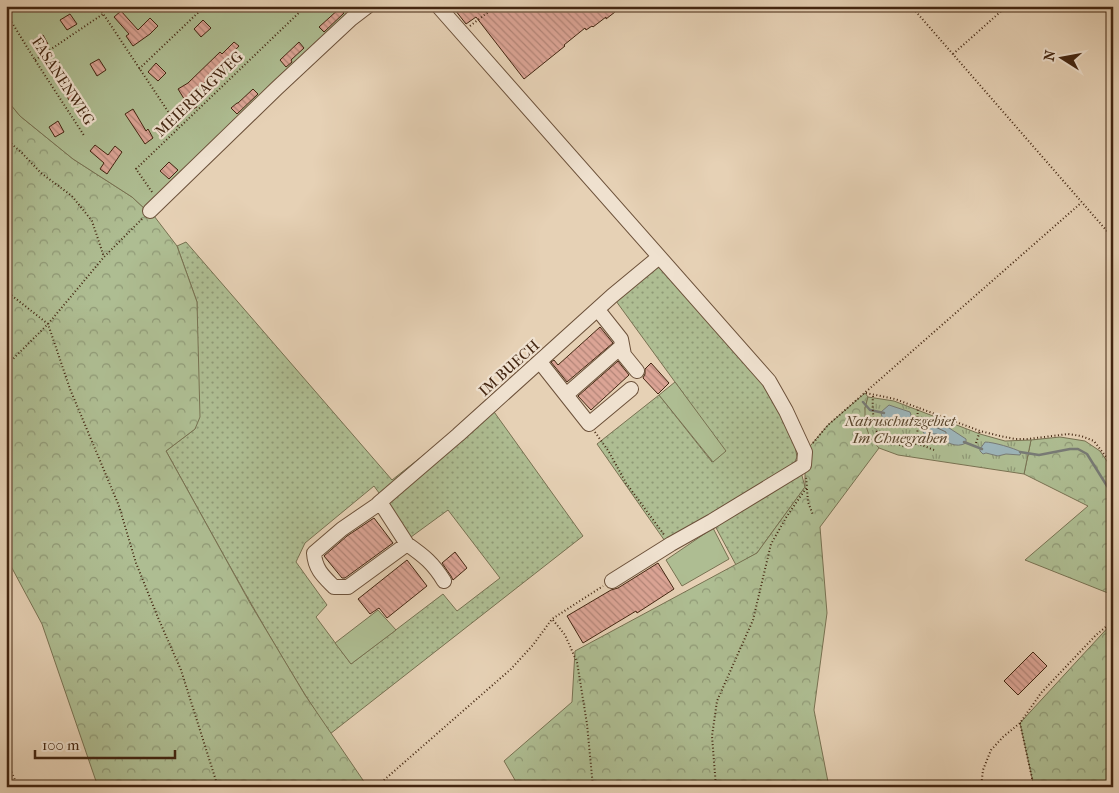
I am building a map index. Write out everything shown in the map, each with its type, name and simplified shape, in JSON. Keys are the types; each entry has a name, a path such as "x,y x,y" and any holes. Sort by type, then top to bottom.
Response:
{"lane":[{"path":"155,206 271,93 351,19 368,6"},
{"path":"438,6 769,381 786,411 805,458 712,521 612,581"},
{"name":"IM BUECH","path":"407,544 348,587 334,587 322,575 314,562 314,553 342,529 380,502 458,435 612,296 659,257"},
{"path":"598,310 621,339 624,355 637,371"},
{"path":"566,395 622,346"},
{"path":"540,362 590,424 631,389"},
{"path":"380,502 407,544 424,556 436,568 444,581"}],"path":[{"path":"98,6 179,128"},
{"path":"35,60 102,12 106,6"},
{"path":"139,69 205,6"},
{"name":"MEIERHAGWEG","path":"155,206 136,169 306,6"},
{"path":"462,33 496,6"},
{"path":"911,6 1113,238"},
{"path":"953,54 1007,6"},
{"name":"FASANENWEG","path":"6,13 86,137"},
{"path":"6,140 22,153 41,173 72,196 92,221 104,257"},
{"path":"813,515 808,502 805,458 828,425 1081,203"},
{"path":"6,366 48,324 104,257 155,206"},
{"path":"6,291 48,324 70,389 119,506 136,563 158,620 181,670 218,787"},
{"path":"865,393 894,399 980,431 1015,439 1068,434 1081,436 1094,441 1113,466"},
{"path":"873,395 874,424 877,433 879,436 902,446 910,448 917,443 918,407"},
{"path":"590,424 609,452 626,483 671,544"},
{"path":"976,443 980,431"},
{"path":"876,438 877,433"},
{"path":"917,443 934,450"},
{"path":"716,787 712,736 717,701 753,620 771,544 807,487"},
{"path":"376,787 511,669 533,645 552,619 612,581"},
{"path":"552,619 565,635 577,662 587,724 593,787"},
{"path":"981,787 983,770 991,750 1020,723 1042,693 1096,635 1113,621"},
{"path":"1020,723 1034,787"},
{"path":"6,759 18,787"}],"green space":[{"path":"6,6 362,6 145,209 132,197 73,159 20,116 6,99 6,27 9,26 6,22"},
{"path":"6,99 20,116 73,159 132,197 151,212 177,246 197,302 200,417 195,429 166,451 250,603 305,695 366,787 98,787 42,624 6,557"},
{"path":"186,242 392,480 482,409 492,409 583,536 330,734 266,629 166,451 195,429 197,302 177,246","holes":["374,486 411,537 448,510 500,578 457,611 443,594 351,664 316,617 327,605 296,562 305,543"]},
{"path":"659,264 769,392 788,426 797,457 792,468 667,544 597,444 659,395 712,462 683,393 616,301"},
{"path":"675,382 726,451 713,462 659,395"},
{"path":"865,393 868,397 865,408 870,438 879,448 820,527 827,613 814,710 829,787 519,787 504,761 572,702 575,651 757,553 805,487 805,452 828,425"},
{"name":"Natruschutzgebiet Im Chuegraben","path":"868,397 894,401 980,434 1005,441 1031,440 1024,474 898,455 879,448 870,438 865,423 865,408"},
{"path":"1060,437 1085,441 1100,451 1113,470 1113,595 1025,560 1088,506 1024,474 1031,440"},
{"path":"801,472 805,487 757,553 736,565 714,524"},
{"path":"713,528 729,559 682,586 666,560"},
{"path":"378,610 396,630 351,664 335,643"},
{"path":"1113,622 1113,787 1034,787 1020,723"}],"water":[{"path":"889,405 910,412 909,422 891,424 885,421 881,412"},
{"path":"928,419 943,424 966,439 966,443 958,445 937,439 929,440 922,428 922,422"},
{"path":"985,442 1021,452 1020,455 1006,454 998,456 983,454 980,449"}],"building":[{"path":"452,6 611,6 615,12 593,27 586,30 585,28 524,79 476,17 466,24"},
{"path":"340,8 344,13 324,32 319,27"},
{"path":"121,11 138,30 150,18 158,26 133,46 126,36 129,34 114,17"},
{"path":"70,14 77,24 67,30 60,20"},
{"path":"203,20 211,28 201,37 194,29"},
{"path":"43,35 48,44 37,50 32,41"},
{"path":"234,42 239,46 228,60 203,84 189,93 197,107 191,110 178,89 188,83 220,52 222,54"},
{"path":"299,42 304,48 286,67 280,60"},
{"path":"99,59 106,70 97,76 90,64"},
{"path":"58,61 82,99 72,105 48,68"},
{"path":"156,63 166,73 158,81 148,72"},
{"path":"253,89 258,94 237,114 231,108"},
{"path":"133,109 146,131 148,129 153,138 145,144 125,114"},
{"path":"58,121 64,132 55,137 49,127"},
{"path":"95,145 108,155 115,146 122,152 107,174 100,169 104,163 90,151"},
{"path":"169,162 178,170 169,179 160,171"},
{"path":"600,327 613,343 567,382 551,362 554,360 558,365"},
{"path":"618,361 629,375 591,410 578,396"},
{"path":"651,363 669,383 658,394 643,378 645,369"},
{"path":"374,518 393,543 345,578 342,578 324,556 347,536"},
{"path":"455,552 467,568 453,580 442,563"},
{"path":"407,560 427,586 387,618 379,608 370,614 358,599"},
{"path":"658,563 674,589 637,613 636,611 583,643 567,616"},
{"path":"1033,652 1047,666 1018,695 1004,681"}],"waterway":[{"path":"863,402 870,410 884,413"},
{"path":"908,419 915,420 924,425"},
{"path":"964,442 982,449"},
{"path":"1020,452 1039,455 1078,449 1087,454 1107,486 1113,492"}]}
